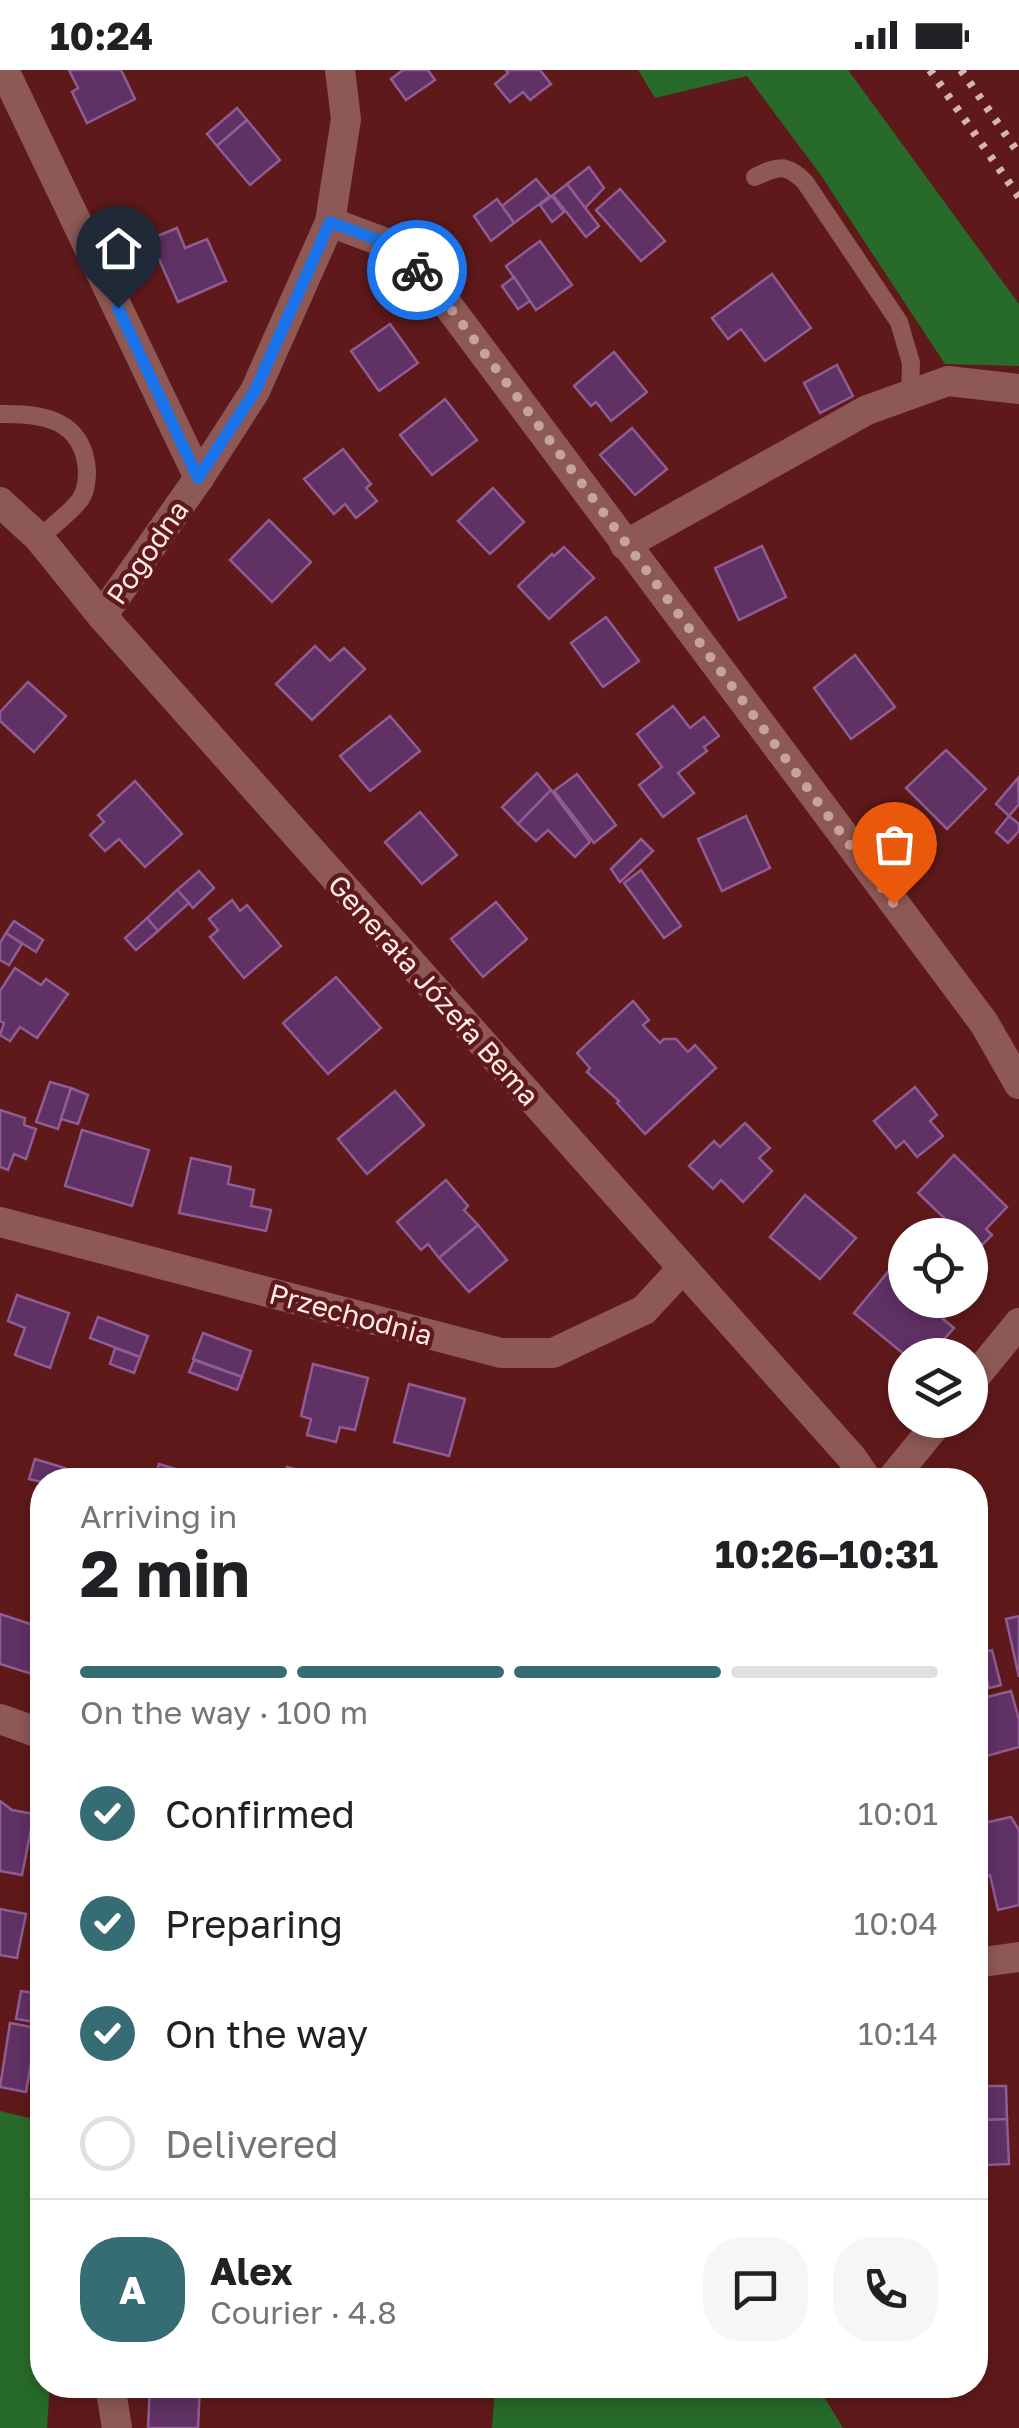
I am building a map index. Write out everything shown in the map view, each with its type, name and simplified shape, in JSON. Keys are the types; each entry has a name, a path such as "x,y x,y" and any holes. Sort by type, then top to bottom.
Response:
{"street":[{"path":"4,70 198,478"},
{"name":"Pogodna","path":"102,616 255,391 330,222 346,119 340,70"},
{"path":"330,222 394,246 435,288 984,1023 1019,1084"},
{"path":"625,545 866,410 948,382 1019,389"},
{"name":"Generała Józefa Bema","path":"0,502 39,538 102,616 859,1468"},
{"name":"Przechodnia","path":"0,1222 501,1353 553,1353 644,1310 682,1269"},
{"path":"988,1361 1019,1323"},
{"path":"901,1468 925,1438"},
{"path":"0,1719 30,1730"},
{"path":"988,1962 1019,1958"},
{"path":"112,2398 116,2428"}],"lane":[{"path":"755,177 778,166 790,168 804,182 899,322 911,363 910,394"},
{"path":"0,414 46,416 67,428 84,451 87,476 81,500 39,538"}],"green space":[{"path":"638,70 848,70 1019,304 1019,366 945,364 820,174 747,76 655,98"},
{"path":"0,2111 30,2118 30,2398 49,2398 47,2428 0,2428"},
{"path":"494,2398 825,2398 843,2428 492,2428"}],"building":[{"path":"69,70 121,70 135,99 87,123 72,92 78,88"},
{"path":"403,70 428,70 435,80 406,100 391,79"},
{"path":"506,70 540,70 551,84 530,100 523,92 510,102 495,84 508,73"},
{"path":"237,108 247,120 217,146 207,134"},
{"path":"247,120 280,160 250,185 217,146"},
{"path":"589,167 604,188 585,208 567,184"},
{"path":"536,179 550,196 514,223 502,206"},
{"path":"567,184 599,226 586,237 553,195"},
{"path":"620,189 665,241 641,261 596,210"},
{"path":"552,196 564,212 552,222 540,205"},
{"path":"497,199 514,223 491,241 474,216"},
{"path":"177,228 185,248 207,239 226,281 178,302 150,239"},
{"path":"540,241 572,285 536,310 506,266"},
{"path":"772,274 811,328 765,361 741,329 728,339 712,318"},
{"path":"514,277 530,301 518,309 502,286"},
{"path":"390,324 418,363 379,391 351,351"},
{"path":"614,352 647,392 611,421 596,402 591,406 574,386"},
{"path":"837,365 853,396 820,413 804,383"},
{"path":"445,399 477,440 432,475 400,435"},
{"path":"632,428 667,469 635,495 600,455"},
{"path":"343,449 371,484 366,488 377,501 356,518 345,504 334,514 304,479"},
{"path":"493,488 524,522 490,554 458,521"},
{"path":"269,520 311,562 272,602 230,560"},
{"path":"762,546 786,597 739,620 715,568"},
{"path":"564,547 594,578 549,619 518,586"},
{"path":"606,617 639,661 603,687 571,643"},
{"path":"315,646 330,661 344,648 365,669 312,720 276,684"},
{"path":"855,655 895,707 851,739 814,688"},
{"path":"28,682 66,716 34,752 0,721 0,712"},
{"path":"673,706 690,728 704,717 719,736 704,747 707,751 678,773 694,793 663,817 639,785 662,767 637,734"},
{"path":"390,716 420,751 370,791 340,756"},
{"path":"946,750 986,789 947,829 906,788"},
{"path":"537,773 551,790 518,824 502,807"},
{"path":"577,774 616,825 594,843 554,791"},
{"path":"1018,778 1019,804 1009,816 996,804"},
{"path":"135,781 182,834 145,867 119,839 105,851 90,835 104,822 98,815"},
{"path":"551,790 590,842 575,857 548,830 536,841 518,824"},
{"path":"420,812 457,855 422,884 385,842"},
{"path":"746,816 770,868 722,891 698,839"},
{"path":"1009,816 1019,824 1019,831 1008,843 996,832"},
{"path":"641,839 653,851 620,882 611,869"},
{"path":"641,870 681,926 664,938 624,883"},
{"path":"199,871 214,888 193,908 177,890"},
{"path":"177,890 189,903 158,931 147,918"},
{"path":"232,900 240,911 247,905 281,946 244,978 210,937 218,930 209,919"},
{"path":"496,902 527,939 483,977 451,939"},
{"path":"147,918 158,931 136,950 125,938"},
{"path":"14,921 43,940 36,952 6,933"},
{"path":"6,933 22,944 9,965 0,960 0,943"},
{"path":"15,968 41,985 46,979 68,994 37,1038 20,1027 10,1041 0,1035 4,1023 0,1021 0,991"},
{"path":"336,977 381,1028 328,1074 283,1023"},
{"path":"633,1001 649,1020 643,1025 660,1043 676,1039 688,1052 695,1045 716,1068 645,1134 619,1101 587,1072 590,1068 577,1053"},
{"path":"50,1082 71,1088 58,1129 36,1122"},
{"path":"915,1087 937,1115 930,1121 943,1136 917,1157 904,1141 896,1148 874,1121"},
{"path":"71,1088 88,1095 78,1124 61,1119"},
{"path":"395,1091 424,1125 367,1174 338,1139"},
{"path":"0,1110 25,1118 24,1125 36,1129 26,1159 14,1154 8,1170 0,1167"},
{"path":"745,1123 770,1148 759,1158 772,1171 743,1202 721,1180 713,1189 689,1166 714,1141 720,1147"},
{"path":"82,1130 149,1150 132,1206 65,1186"},
{"path":"954,1155 1007,1207 988,1227 988,1218 944,1218 918,1193"},
{"path":"191,1158 231,1167 228,1184 254,1190 251,1206 271,1210 266,1231 179,1213"},
{"path":"446,1180 478,1225 439,1258 428,1244 421,1250 397,1222"},
{"path":"805,1195 856,1238 820,1279 770,1237"},
{"path":"478,1225 507,1260 469,1292 439,1258"},
{"path":"888,1272 888,1318 944,1318 954,1328 945,1338 888,1341 854,1313"},
{"path":"17,1295 69,1313 50,1368 15,1355 25,1328 8,1321"},
{"path":"98,1317 148,1336 140,1357 90,1338"},
{"path":"203,1333 251,1351 242,1377 193,1359"},
{"path":"115,1348 140,1357 134,1373 110,1364"},
{"path":"194,1360 242,1377 237,1390 189,1372"},
{"path":"313,1364 368,1378 355,1430 340,1427 336,1442 307,1435 311,1419 301,1416"},
{"path":"409,1384 465,1399 449,1456 394,1442"},
{"path":"35,1459 65,1468 32,1468"},
{"path":"0,1614 30,1624 30,1673 0,1664"},
{"path":"1019,1616 1019,1677 1006,1619"},
{"path":"992,1650 1001,1685 989,1688 988,1684 988,1651"},
{"path":"1011,1691 1019,1720 1019,1747 988,1756 988,1697"},
{"path":"0,1801 12,1810 30,1813 30,1834 22,1875 0,1871"},
{"path":"1011,1817 1019,1830 1019,1905 998,1910 988,1876 988,1822"},
{"path":"0,1909 26,1914 17,1958 0,1955"},
{"path":"21,1991 30,1992 30,2021 16,2019"},
{"path":"10,2023 30,2027 26,2092 0,2087"},
{"path":"988,2086 1006,2086 1007,2119 988,2120"},
{"path":"1007,2119 1009,2164 988,2165 988,2120"},
{"path":"149,2398 199,2398 198,2428 148,2428"}],"railway":[{"path":"930,70 1019,197"},
{"path":"961,70 1019,154"}],"way so far":[{"path":"417,270 435,288 543,430 894,904"}],"route":[{"path":"118,308 198,478 255,391 330,222 394,246 417,270"}]}
